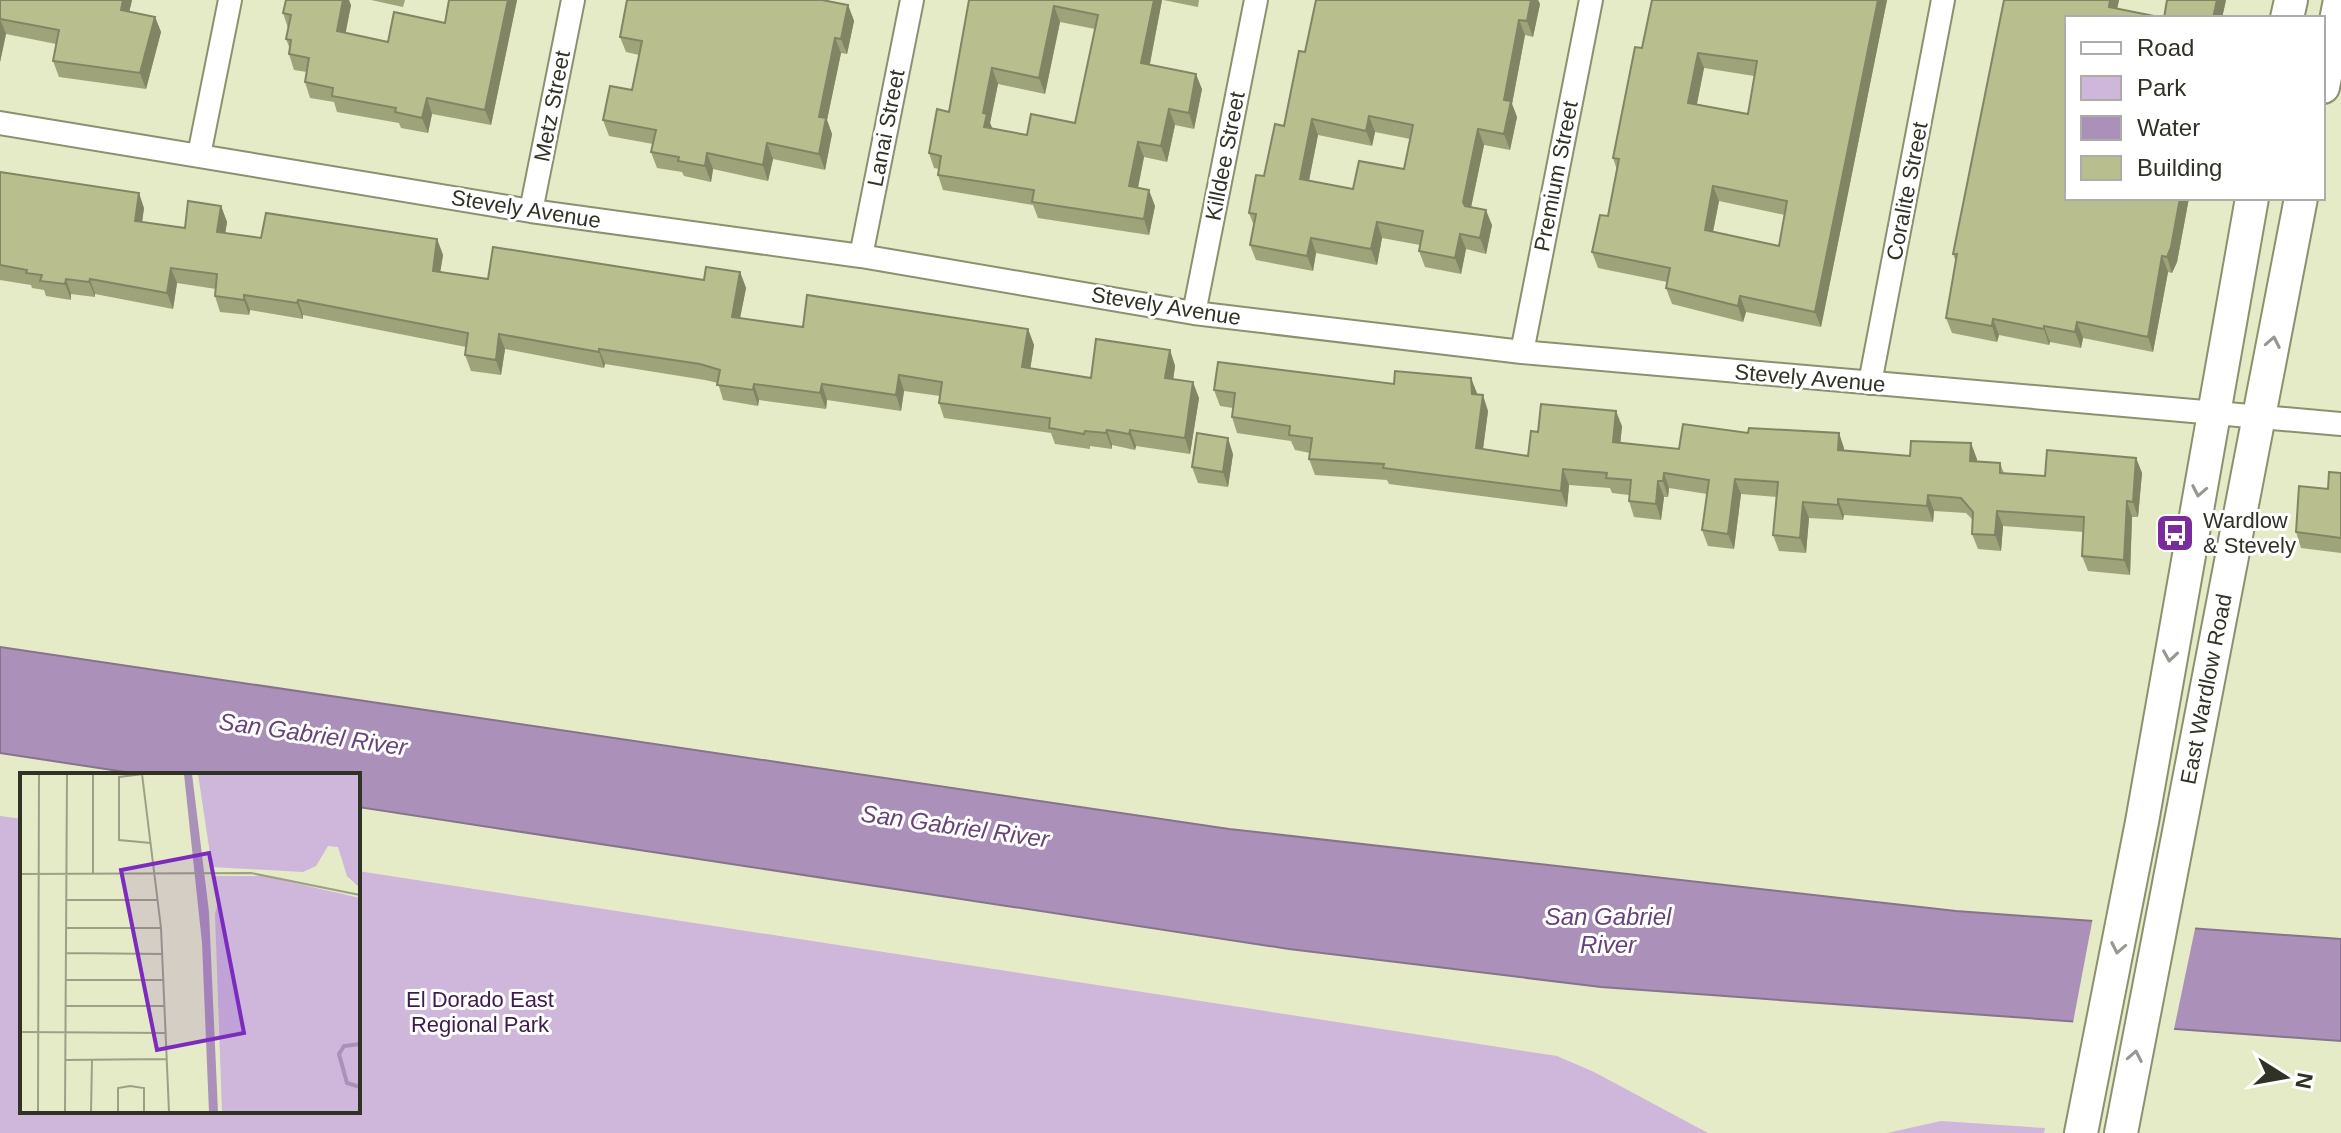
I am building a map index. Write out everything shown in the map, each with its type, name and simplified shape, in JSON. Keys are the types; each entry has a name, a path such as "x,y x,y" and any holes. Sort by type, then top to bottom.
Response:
{"main road":[{"path":"2325,77 2340,0"},
{"name":"East Wardlow Road","path":"2081,1133 2133,872 2252,200"},
{"name":"East Wardlow Road","path":"2121,1133 2301,200"}],"street":[{"path":"199,155 230,0"},
{"name":"Metz Street","path":"531,211 573,0"},
{"name":"Lanai Street","path":"861,256 912,0"},
{"name":"Killdee Street","path":"1194,313 1256,0"},
{"name":"Premium Street","path":"1522,352 1591,0"},
{"name":"Coralite Street","path":"1870,383 1943,0"},
{"name":"Stevely Avenue","path":"0,123 531,211 861,256 1194,313 1522,352 2341,424"}],"green space":[{"name":"El Dorado East Regional Park","path":"0,816 20,819 20,1113 360,1113 360,871 1557,1056 1594,1072 1708,1133 0,1133"},
{"path":"1941,1121 2045,1128 2044,1133 1887,1133"}],"water":[{"name":"San Gabriel River","path":"0,647 1229,829 1956,911 2341,939 2341,1041 1601,987 1289,949 360,807 360,773 132,773 0,753"}],"pier":[{"path":"2093,917 2196,924 2173,1034 2072,1028"}],"building":[{"path":"0,0 123,0 121,10 155,17 140,73 53,61 59,30 0,19"},
{"path":"286,0 343,0 337,31 388,42 394,12 445,23 449,0 508,0 485,110 427,98 422,118 395,112 396,108 332,96 333,88 305,82 309,58 289,54 291,40 286,39 291,15 283,13"},
{"path":"627,0 822,0 848,5 841,39 835,38 819,117 826,118 819,154 767,143 763,165 707,153 705,166 651,152 656,130 603,120 610,86 632,90 642,41 620,37"},
{"path":"969,0 1154,0 1141,63 1196,74 1189,113 1169,109 1161,146 1138,142 1129,186 1149,190 1144,219 1032,202 1034,190 938,175 941,156 929,153 937,109 949,112","holes":["1054,6 1098,15 1075,123 1031,114 1027,135 984,127 987,114 983,113 992,68 1039,78"]},
{"path":"1316,0 1531,0 1527,21 1519,20 1504,100 1511,101 1504,134 1478,129 1463,202 1465,206 1486,210 1480,238 1460,234 1455,258 1419,251 1423,231 1377,222 1371,249 1311,238 1307,256 1250,245 1256,214 1249,213 1256,175 1264,176 1275,124 1284,126 1299,51 1305,52","holes":["1369,116 1413,125 1404,169 1359,161 1353,189 1300,179 1312,119 1366,131"]},
{"path":"1652,0 1878,0 1815,312 1740,296 1738,306 1666,288 1670,268 1592,252 1600,215 1608,216 1619,159 1613,158 1635,47 1642,48","holes":["1698,53 1757,61 1748,114 1688,103","1713,186 1787,201 1779,246 1705,230"]},
{"path":"2004,0 2110,0 2109,7 2154,16 2065,16 2065,200 2180,200 2171,247 2167,257 2162,256 2148,337 2077,322 2075,332 1993,319 1992,326 1946,318 1957,254 1953,254"},
{"path":"2167,0 2217,0 2213,16 2164,16"},
{"path":"0,172 139,193 135,221 185,228 188,201 221,206 217,232 261,238 266,213 437,239 433,271 488,279 493,247 704,280 706,267 740,272 732,317 803,327 807,295 1028,329 1022,367 1091,378 1096,339 1170,350 1165,378 1193,382 1185,438 1130,430 1129,434 1107,430 1106,433 1085,431 1084,434 1049,428 1050,418 939,403 942,382 899,375 896,395 822,384 820,393 754,384 753,390 717,385 720,370 700,364 599,349 599,352 499,334 496,360 465,355 468,333 298,300 297,303 244,295 244,300 215,296 217,274 171,268 167,293 90,279 89,282 66,279 65,284 40,281 42,275 0,265"},
{"path":"1218,362 1394,384 1395,371 1471,378 1472,394 1483,395 1476,448 1528,456 1531,431 1538,432 1541,404 1616,411 1613,442 1679,449 1683,424 1748,433 1749,428 1839,433 1838,450 1910,456 1911,441 1971,443 1970,461 2000,463 2000,473 2045,476 2047,450 2136,458 2133,502 2127,501 2124,560 2082,556 2084,517 1997,511 1995,535 1972,534 1973,512 1961,498 1928,495 1927,506 1838,499 1838,505 1803,502 1800,538 1773,535 1778,482 1735,479 1728,534 1702,530 1709,480 1664,473 1663,481 1658,481 1656,504 1629,501 1631,480 1606,478 1607,473 1563,469 1561,491 1383,468 1384,464 1309,459 1312,438 1289,435 1290,426 1232,417 1235,393 1214,390"},
{"path":"1197,433 1228,438 1223,472 1192,467"},
{"path":"2329,472 2341,473 2341,538 2296,532 2299,486 2328,489"}],"place":[{"name":"Wardlow & Stevely","path":"2175,533"}]}
